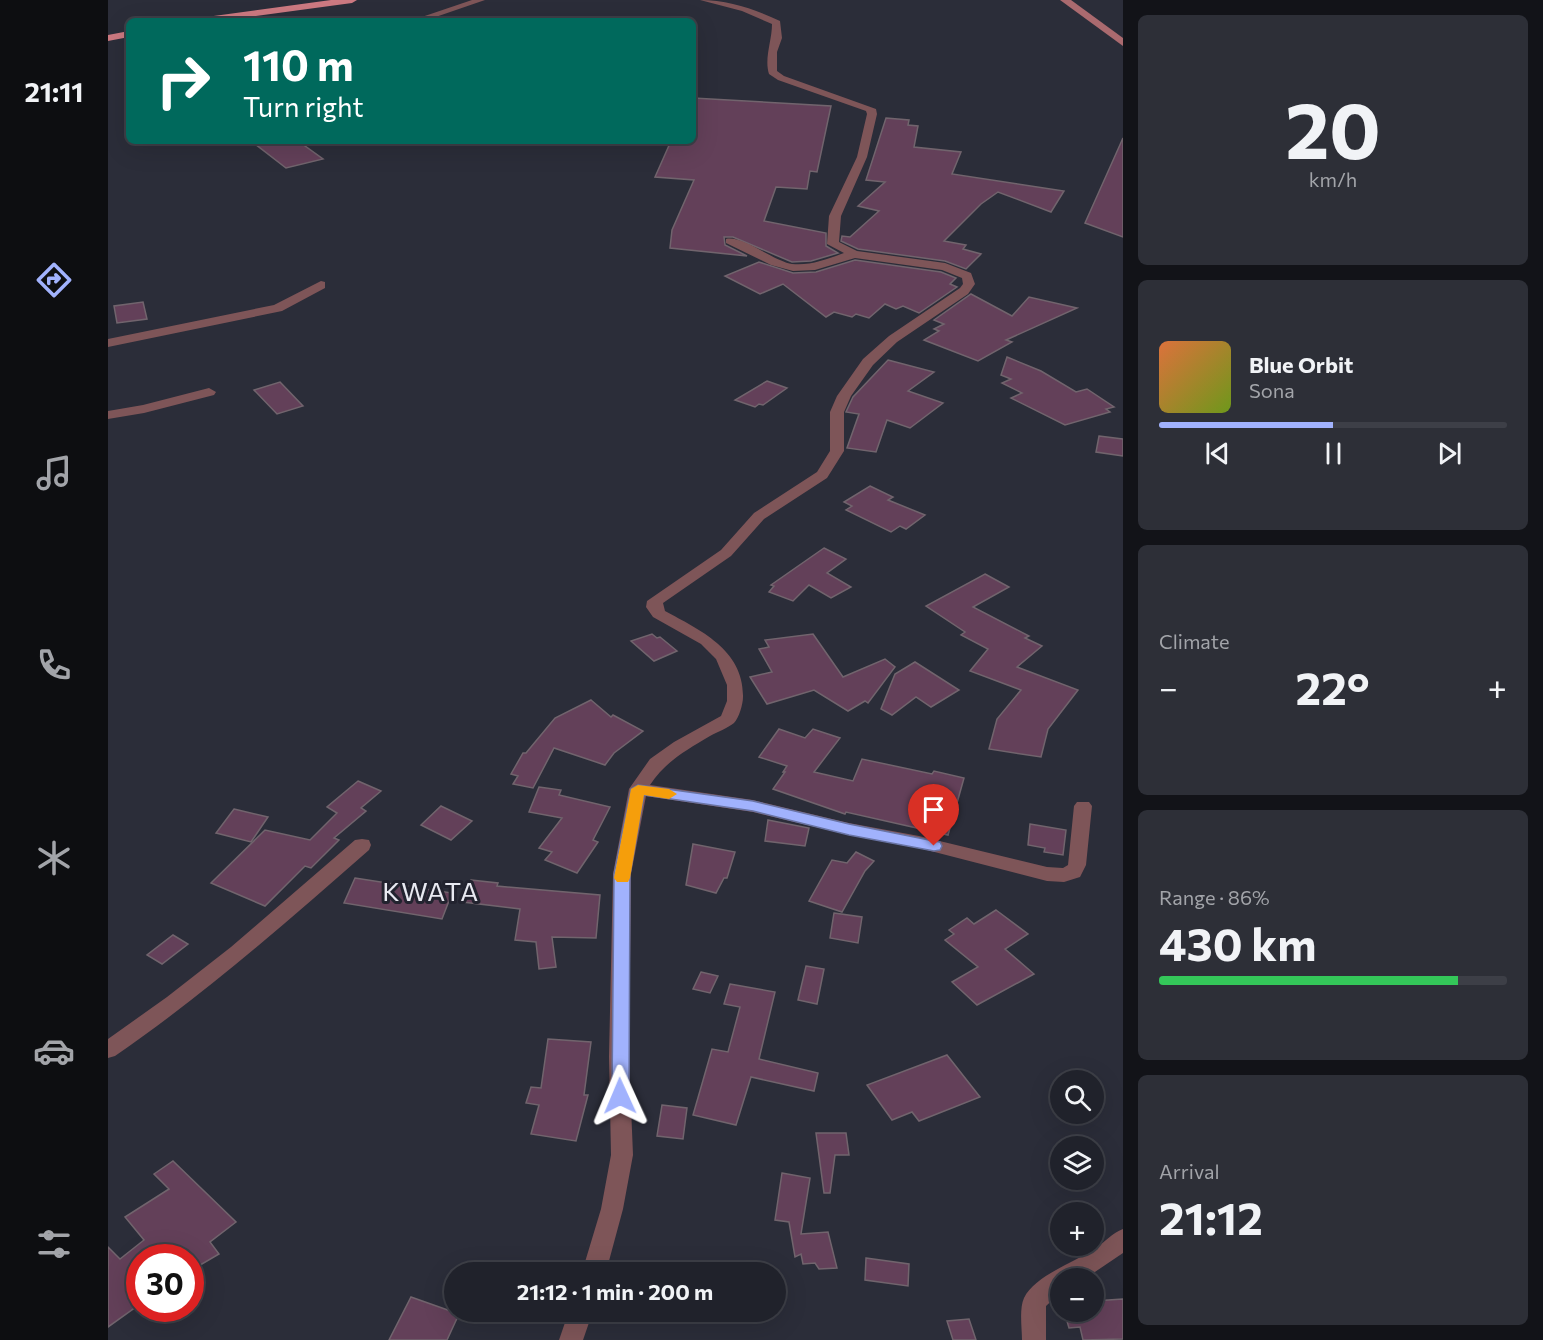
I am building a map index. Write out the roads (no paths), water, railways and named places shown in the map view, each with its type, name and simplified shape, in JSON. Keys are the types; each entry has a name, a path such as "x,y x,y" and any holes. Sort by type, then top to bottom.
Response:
{"main road":[{"path":"221,18 352,0"},
{"path":"1065,0 1123,43"},
{"path":"108,38 126,35"}],"street":[{"path":"425,18 481,0"},
{"path":"597,1262 612,1209 622,1155 620,1057 622,874 638,789 656,763 680,746 728,719 735,701 735,685 723,657 707,642 659,614 654,607 656,601 726,553 759,516 822,476 832,463 837,451 837,412 844,396 868,362 893,339 964,291 969,284 967,276 945,267 854,254 833,244 835,216 862,157 871,110 781,78 772,72 772,52 777,39 777,23 745,9 704,0"},
{"path":"730,242 788,266 799,268 854,254"},
{"path":"108,343 278,308 321,285"},
{"path":"108,415 144,409 209,392"},
{"path":"638,789 753,806 849,829 919,842 1047,874 1064,875 1073,872 1077,865 1083,806"},
{"path":"108,1050 173,1005 228,962 362,845"},
{"path":"1082,1268 1104,1255 1123,1239"},
{"path":"1034,1340 1034,1302 1050,1287"},
{"path":"571,1340 577,1322"}],"district":[{"name":"KWATA","path":"431,890"}]}
